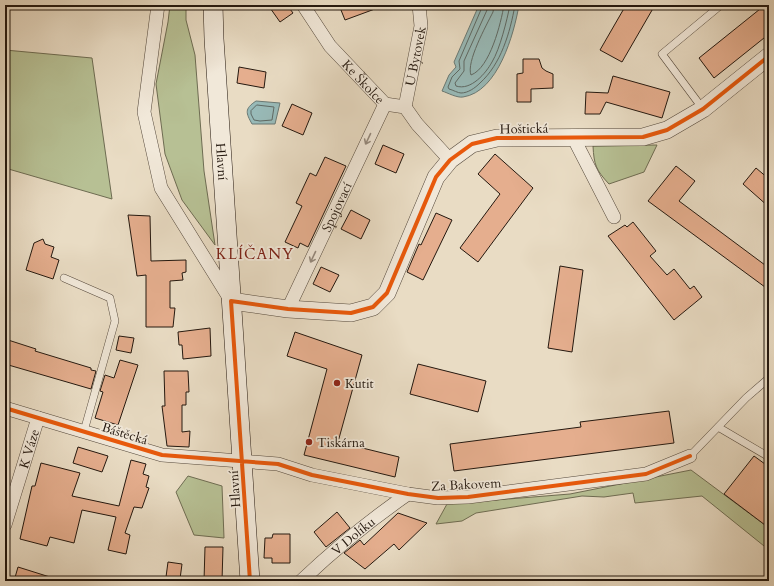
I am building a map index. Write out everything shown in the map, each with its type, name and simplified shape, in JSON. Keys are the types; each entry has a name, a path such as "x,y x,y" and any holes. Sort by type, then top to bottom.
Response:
{"main road":[{"name":"Hlavní","path":"213,5 250,581"}],"street":[{"path":"158,5 144,112 161,188 231,301"},
{"name":"Ke Školce","path":"303,5 330,46 385,104 405,107"},
{"name":"U Bytovek","path":"405,107 421,26 419,5"},
{"name":"Hoštická","path":"231,301 288,309 351,313 373,306 387,293 436,177 450,160 472,144 497,138 643,137 667,130 703,109 769,56"},
{"name":"Spojovací","path":"288,309 385,104"},
{"path":"405,107 417,124 450,160"},
{"path":"573,137 614,217"},
{"name":"Báštěcká","path":"5,408 162,455 242,462"},
{"name":"K Váze","path":"5,525 38,418"},
{"name":"Za Bakovem","path":"242,462 278,464 312,475 408,494 438,498 468,497 646,474 690,456"},
{"name":"V Dolíku","path":"301,581 386,509 408,494"}],"lane":[{"path":"703,109 662,54 721,5"},
{"path":"64,278 110,298 115,321 84,431"},
{"path":"690,456 746,398 769,378"},
{"path":"718,427 769,457"}],"green space":[{"path":"170,5 186,5 186,20 195,55 204,171 215,245 182,200 165,154 156,84"},
{"path":"5,50 92,58 112,199 5,168"},
{"path":"657,145 644,172 609,184 596,167 593,146"},
{"path":"691,470 769,528 769,550 702,496 635,503 633,493 604,497 582,496 476,513 462,521 436,524 447,504 570,494"},
{"path":"188,476 222,486 224,538 194,535 176,492"}],"water":[{"path":"479,5 519,5 508,46 495,73 486,85 475,93 458,97 442,91 449,75 456,67 454,62"},
{"path":"256,101 280,103 275,124 252,124 248,117 247,111 249,106"}],"building":[{"path":"268,5 287,5 293,13 280,22"},
{"path":"339,5 382,5 383,6 345,20"},
{"path":"626,5 655,5 622,62 600,50"},
{"path":"765,5 769,5 769,34 714,78 699,58"},
{"path":"523,59 539,59 542,68 553,74 553,88 531,89 531,102 517,102 517,74 523,73"},
{"path":"239,67 266,72 264,88 237,83"},
{"path":"613,76 670,92 662,118 606,102 600,114 585,114 586,92 608,93"},
{"path":"292,104 312,113 303,135 282,126"},
{"path":"383,145 404,154 396,173 375,164"},
{"path":"495,154 533,188 478,262 460,248 500,194 478,174"},
{"path":"325,157 346,166 308,247 300,243 298,248 285,242 302,206 296,203 310,173 316,176"},
{"path":"676,166 695,181 679,201 769,268 769,290 648,201"},
{"path":"756,168 769,179 769,207 743,184"},
{"path":"351,210 370,220 361,239 341,229"},
{"path":"436,213 452,220 423,280 407,272 419,244 421,245"},
{"path":"128,215 150,216 151,261 186,260 186,272 182,273 183,280 170,281 170,308 175,308 173,327 146,327 146,275 137,276"},
{"path":"633,222 656,251 650,256 667,275 674,269 690,289 694,286 702,297 674,320 608,236 625,225 627,227"},
{"path":"43,239 45,244 54,247 51,257 59,260 53,279 26,270 34,243"},
{"path":"560,266 583,270 572,352 548,348"},
{"path":"321,267 339,275 330,292 313,284"},
{"path":"210,328 211,356 183,359 182,345 179,345 178,332"},
{"path":"295,332 362,355 338,442 399,457 395,477 304,455 327,369 287,356"},
{"path":"119,336 134,338 131,353 116,350"},
{"path":"5,339 36,349 35,351 91,368 91,370 96,371 91,389 5,364"},
{"path":"120,360 138,365 118,425 95,418 103,392 100,391 105,375 114,378"},
{"path":"418,364 486,381 478,412 410,394"},
{"path":"164,371 188,371 189,392 186,392 186,405 182,405 182,432 190,431 189,447 167,446 162,406 165,406"},
{"path":"669,411 674,443 454,471 450,444 581,427 580,422"},
{"path":"78,447 108,456 102,472 73,463"},
{"path":"754,456 769,467 769,528 724,494"},
{"path":"131,460 146,464 143,474 149,476 146,487 149,488 142,508 134,507 125,533 130,535 126,554 108,550 116,517 82,510 74,543 50,537 47,546 20,539 32,486 35,486 41,463 80,473 72,496 119,506"},
{"path":"337,512 350,528 326,547 314,532"},
{"path":"398,513 427,523 399,550 394,544 365,569 344,553 360,540 364,545"},
{"path":"273,534 290,534 290,563 272,563 272,558 264,558 265,538 272,538"},
{"path":"205,547 223,547 222,581 204,581"},
{"path":"168,562 182,564 180,579 166,577"},
{"path":"18,567 53,578 52,581 14,581"}],"cycle path":[{"path":"250,581 231,301 288,309 351,313 373,307 387,293 436,177 450,160 472,144 497,138 643,137 667,130 703,109 769,56"},
{"path":"5,408 162,455 278,464 312,475 408,494 438,498 468,497 646,474 690,456"}],"place":[{"name":"Kutit","path":"337,383"},
{"name":"Tiskárna","path":"309,442"}],"district":[{"name":"KLÍČANY","path":"255,254"}]}
